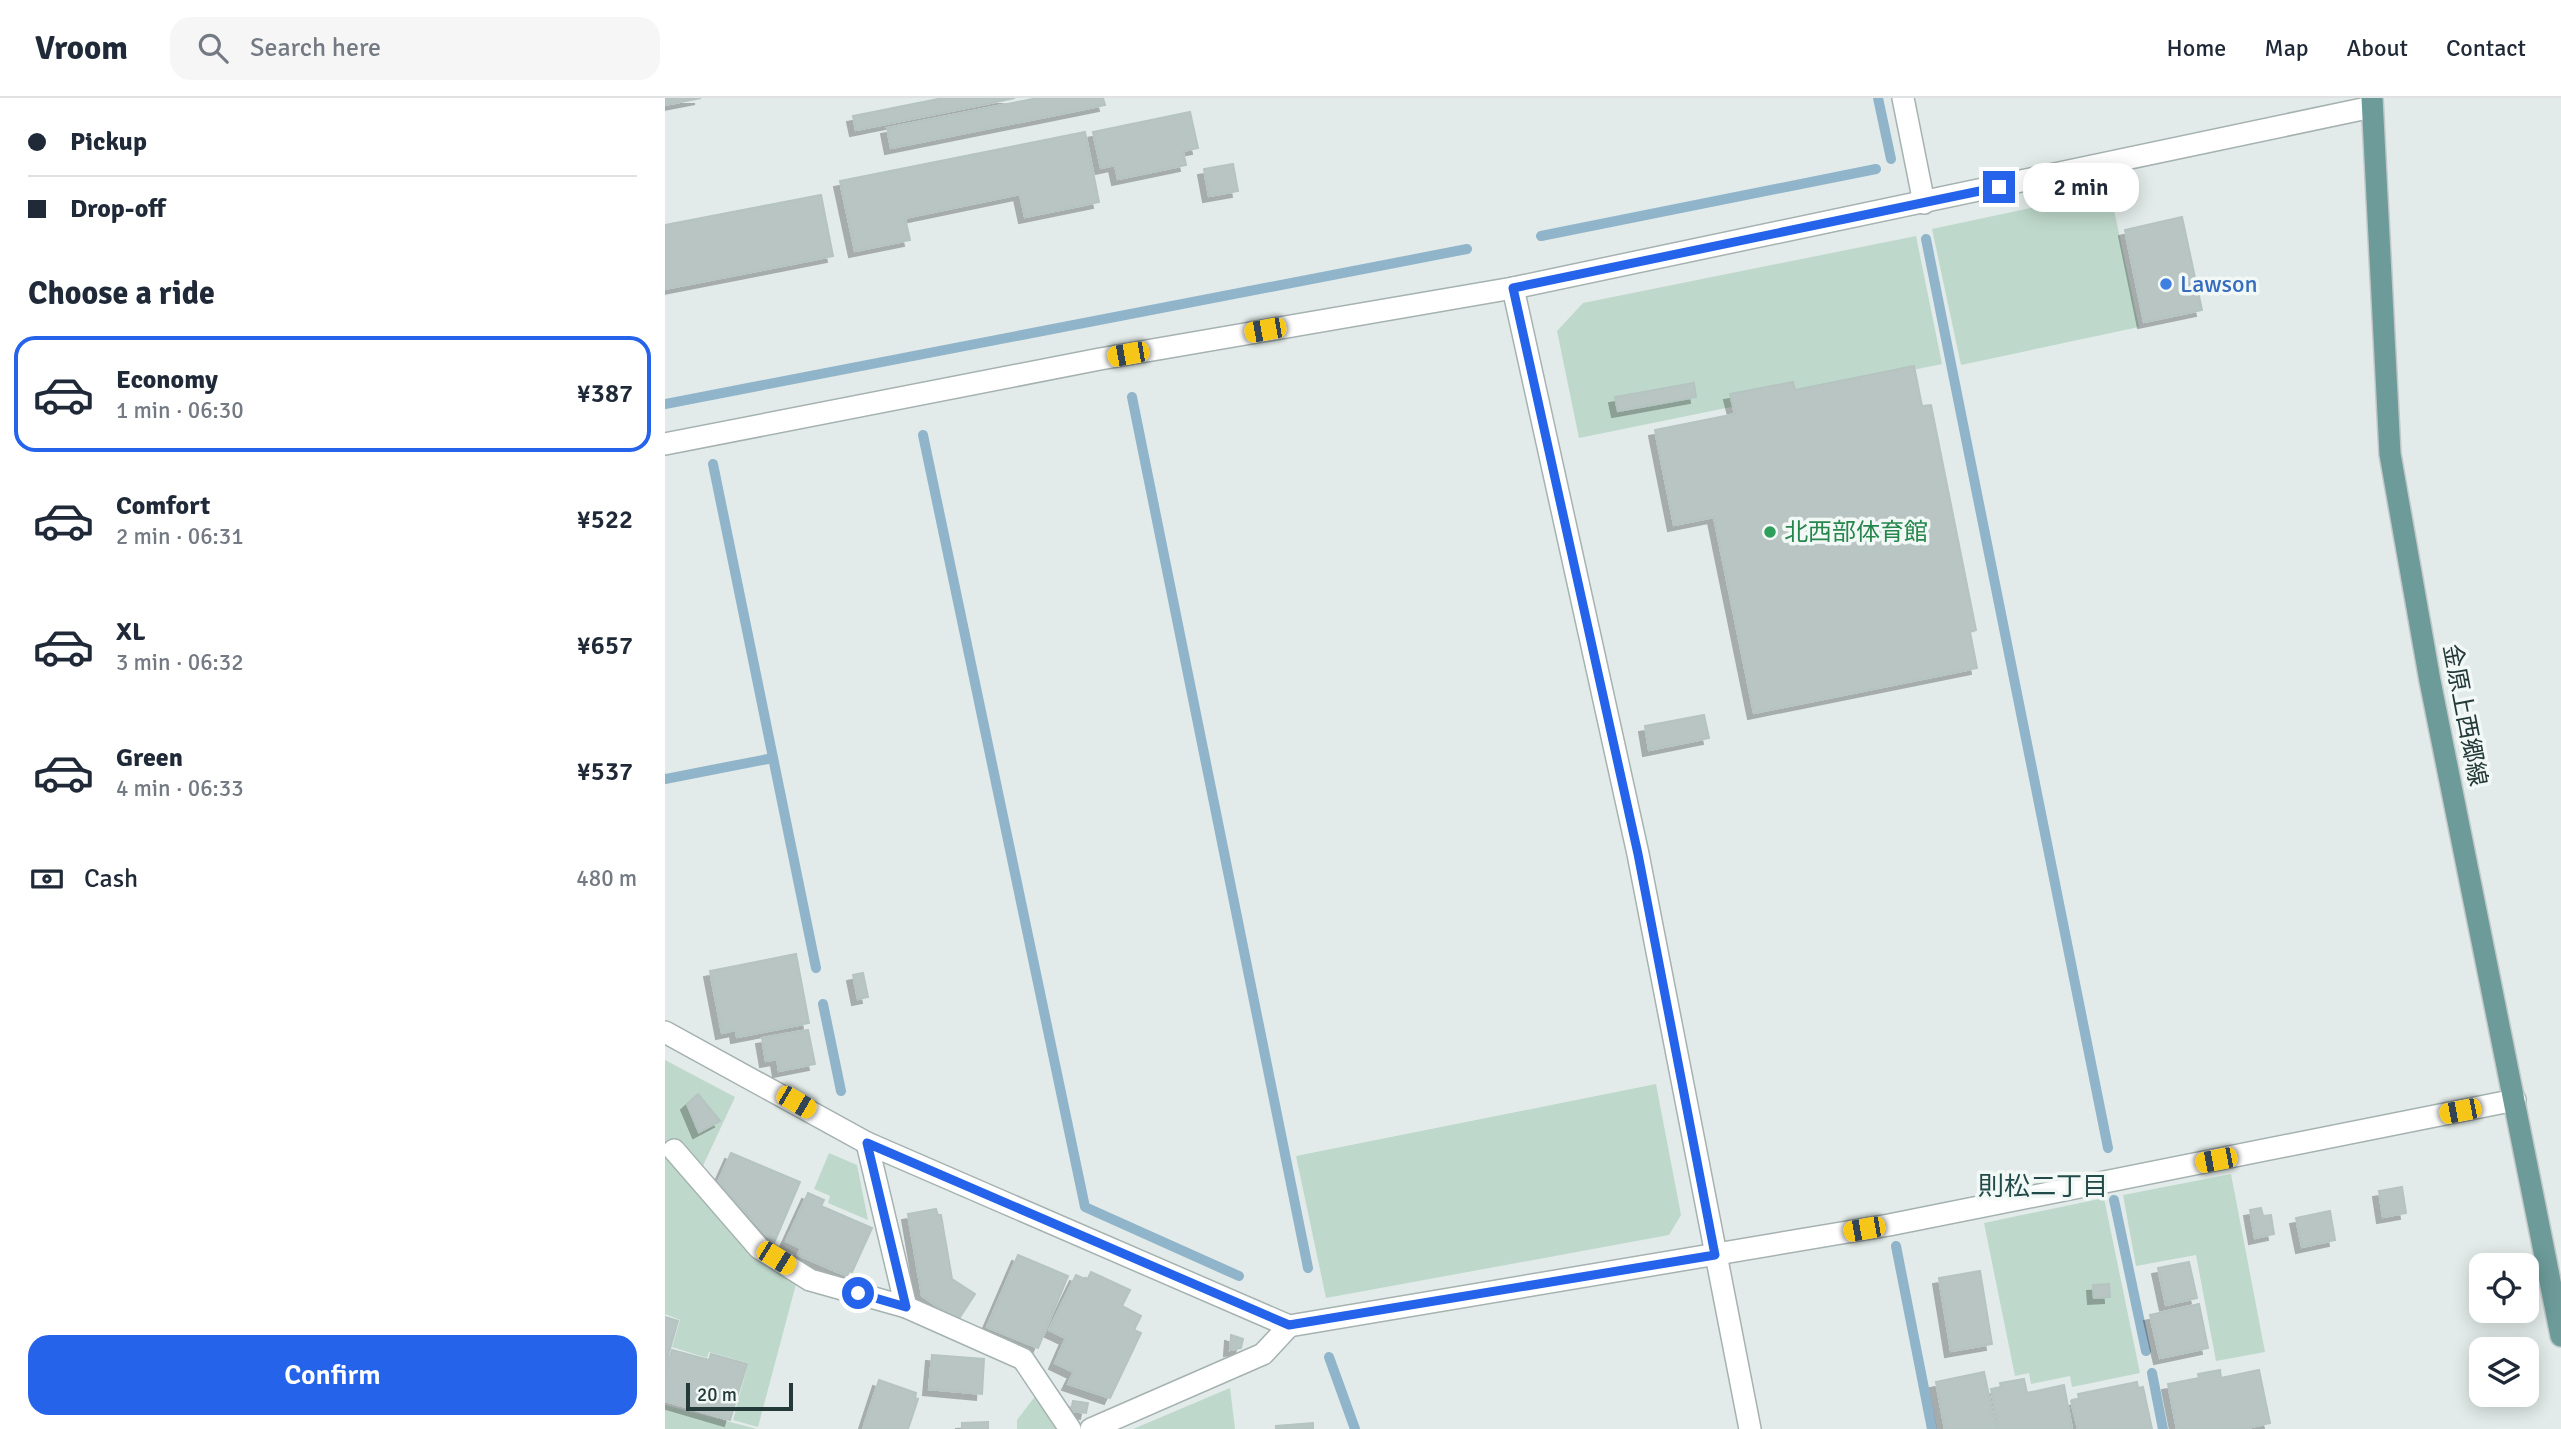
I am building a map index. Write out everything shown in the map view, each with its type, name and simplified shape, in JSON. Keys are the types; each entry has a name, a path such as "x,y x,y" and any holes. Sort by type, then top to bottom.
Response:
{"main road":[{"name":"金原上西郷線","path":"2372,102 2390,453 2433,695 2561,1336"}],"street":[{"path":"1903,98 1924,203"},
{"path":"665,444 1100,359 1513,288 1924,203 2372,102"},
{"path":"1513,288 1638,854 1750,1429"},
{"path":"665,1032 867,1143 1289,1325 1889,1225 2515,1100"},
{"path":"867,1143 906,1307"},
{"path":"674,1150 759,1248 810,1280 906,1307 1023,1359 1070,1429"},
{"path":"1091,1429 1263,1354 1289,1325"}],"green space":[{"path":"2110,191 2139,327 1961,365 1932,229"},
{"path":"1916,236 1942,364 1579,438 1557,331 1583,303"},
{"path":"665,1060 735,1097 695,1183 767,1267 796,1284 758,1427 733,1420 748,1363 709,1352 707,1358 672,1347 680,1320 665,1314"},
{"path":"1656,1084 1681,1215 1669,1235 1326,1298 1296,1156"},
{"path":"829,1153 857,1165 868,1220 828,1203 830,1196 814,1189"},
{"path":"2231,1174 2265,1352 2216,1361 2196,1255 2136,1266 2123,1195"},
{"path":"2104,1198 2140,1373 2072,1387 2070,1376 2031,1384 2029,1373 2015,1376 1984,1223"},
{"path":"1230,1388 1235,1429 1133,1429"},
{"path":"1036,1395 1056,1429 1017,1429 1017,1420"},
{"path":"665,1405 757,1429 665,1429"}],"building":[{"path":"665,98 701,98 665,105"},
{"path":"943,98 1015,98 856,130 853,116"},
{"path":"1038,98 1103,98 1105,105 891,148 887,128"},
{"path":"1190,112 1198,148 1183,151 1186,165 1118,179 1115,165 1101,168 1093,132"},
{"path":"1085,132 1099,202 1025,217 1020,194 905,218 910,240 855,251 840,181"},
{"path":"1233,164 1238,191 1209,196 1204,169"},
{"path":"821,195 833,256 665,289 665,225"},
{"path":"2182,217 2202,310 2144,322 2125,230"},
{"path":"1914,366 1922,406 1931,405 1976,630 1970,632 1977,668 1754,713 1714,517 1674,525 1655,430 1735,414 1730,394 1793,382 1795,390"},
{"path":"1694,383 1696,397 1618,411 1615,397"},
{"path":"1704,715 1709,738 1649,750 1645,726"},
{"path":"796,954 809,1023 737,1037 736,1030 722,1033 710,971"},
{"path":"863,973 868,997 858,999 853,975"},
{"path":"808,1030 815,1064 779,1071 777,1059 766,1061 762,1038"},
{"path":"698,1094 720,1121 699,1132 687,1104"},
{"path":"731,1153 800,1182 774,1243 718,1182"},
{"path":"2402,1187 2406,1213 2383,1217 2379,1191"},
{"path":"808,1193 824,1200 821,1206 872,1228 852,1272 849,1271 847,1276 798,1255 801,1248 786,1241"},
{"path":"2261,1208 2263,1216 2271,1215 2274,1234 2255,1238 2250,1210"},
{"path":"936,1209 938,1215 941,1215 952,1279 975,1294 958,1320 922,1296 908,1214"},
{"path":"2330,1211 2335,1240 2302,1247 2296,1218"},
{"path":"1018,1255 1068,1276 1038,1348 987,1327"},
{"path":"2189,1262 2197,1298 2166,1305 2158,1268"},
{"path":"1980,1271 1992,1344 1951,1351 1939,1278"},
{"path":"1091,1272 1130,1290 1122,1306 1141,1316 1134,1330 1141,1333 1110,1398 1068,1384 1074,1372 1055,1363 1066,1338 1049,1330 1076,1275 1087,1280"},
{"path":"2109,1284 2110,1297 2094,1298 2093,1285"},
{"path":"2199,1304 2208,1348 2160,1358 2150,1315"},
{"path":"665,1317 678,1321 665,1366"},
{"path":"1231,1335 1243,1339 1241,1348 1230,1350"},
{"path":"672,1350 709,1360 711,1354 747,1364 730,1420 665,1401 665,1374"},
{"path":"932,1355 984,1359 982,1394 929,1389"},
{"path":"2220,1370 2221,1378 2259,1370 2270,1423 2243,1429 2177,1429 2168,1384 2199,1378 2198,1374"},
{"path":"1984,1372 1996,1429 1945,1429 1936,1382"},
{"path":"2024,1379 2027,1393 2064,1385 2072,1429 1999,1429 1991,1389 2001,1387 2000,1383"},
{"path":"879,1380 916,1393 915,1398 918,1399 908,1429 863,1429"},
{"path":"2137,1382 2138,1388 2143,1387 2152,1429 2078,1429 2071,1401 2079,1399 2078,1394"},
{"path":"1073,1401 1088,1403 1086,1413 1071,1411"},
{"path":"988,1422 988,1429 962,1429 962,1423"},
{"path":"1313,1423 1313,1429 1276,1429 1276,1426"}],"waterway":[{"path":"1878,98 1891,159"},
{"path":"1541,236 1876,169"},
{"path":"1926,239 2108,1148"},
{"path":"665,404 1467,249"},
{"path":"1132,397 1308,1268"},
{"path":"923,435 1085,1207 1239,1276"},
{"path":"713,464 816,968"},
{"path":"665,779 773,758"},
{"path":"823,1004 841,1091"},
{"path":"2114,1200 2146,1351"},
{"path":"1896,1246 1932,1429"},
{"path":"1329,1357 1355,1429"},
{"path":"2152,1373 2163,1429"}],"place":[{"name":"Lawson","path":"2166,284"},
{"name":"北西部体育館","path":"1770,532"}],"district":[{"name":"則松二丁目","path":"2043,1187"}],"route":[{"path":"858,1293 906,1307 867,1143 1289,1325 1715,1255 1638,854 1513,288 1999,187"}]}
